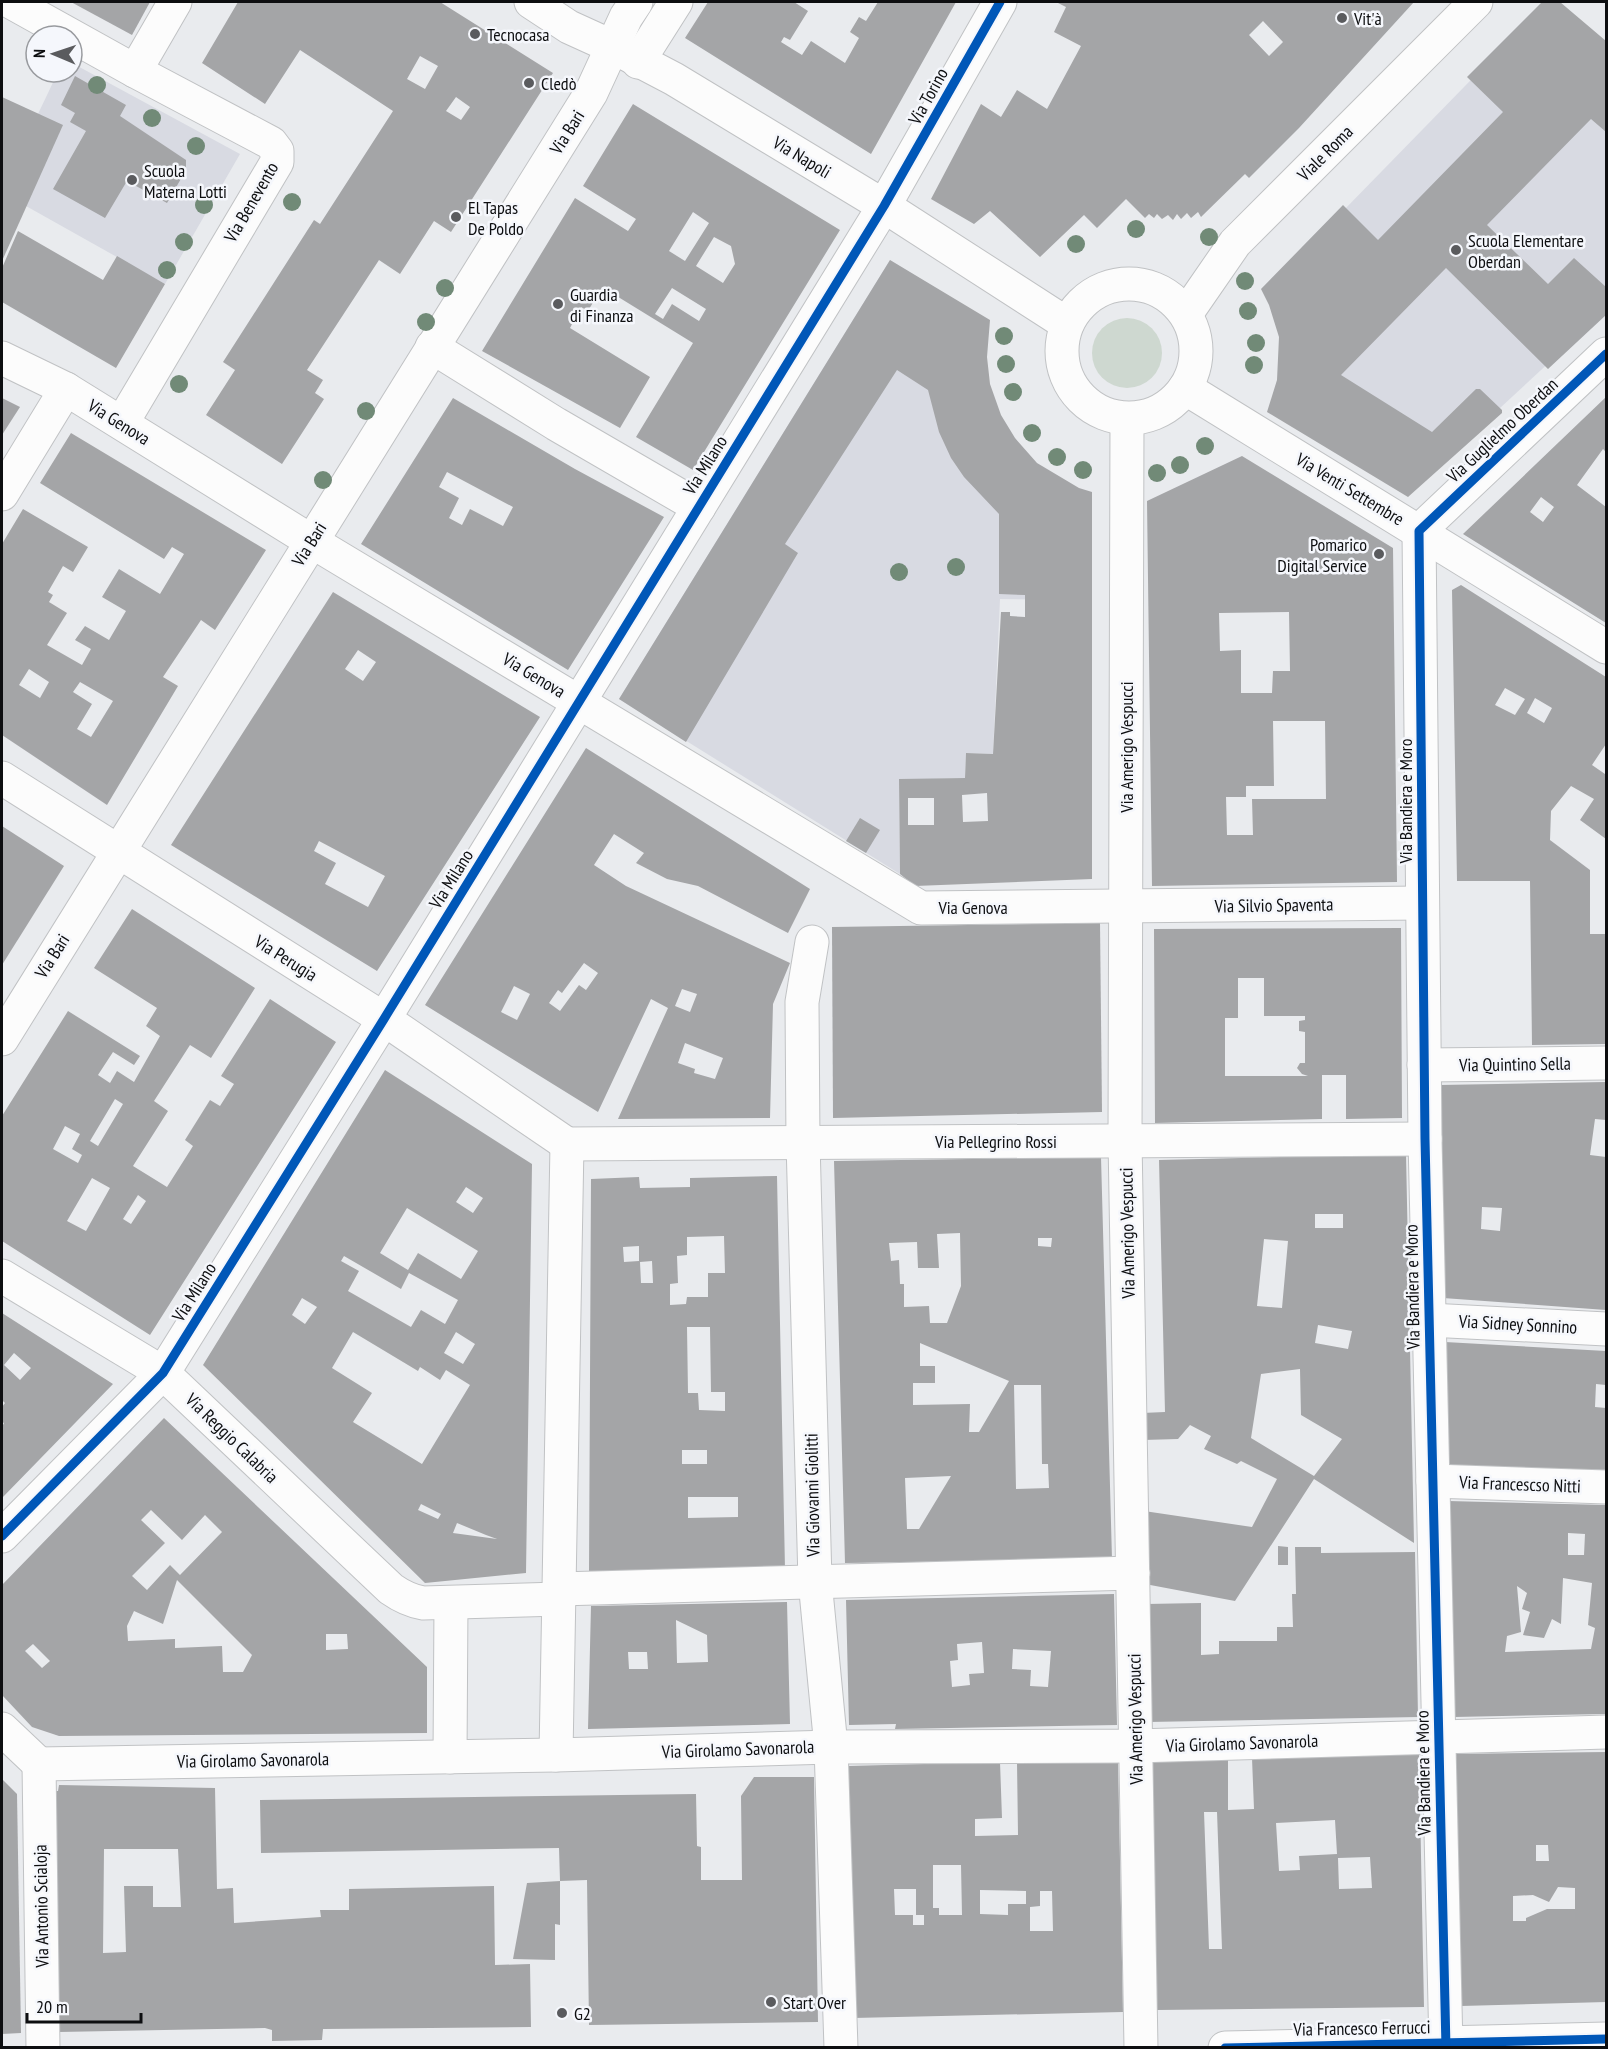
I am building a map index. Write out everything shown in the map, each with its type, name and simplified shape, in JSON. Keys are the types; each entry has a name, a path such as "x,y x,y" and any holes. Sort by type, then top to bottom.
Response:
{"street":[{"name":"Via Benevento","path":"11,2 272,143 277,151 277,162 122,423"},
{"path":"135,71 175,2"},
{"name":"Via Napoli","path":"531,2 569,27 674,79 884,206 1067,324"},
{"path":"625,54 636,2"},
{"path":"625,54 676,2"},
{"name":"Via Torino","path":"884,206 1000,2"},
{"name":"Viale Roma","path":"1186,314 1235,243 1476,2"},
{"name":"Via Bari","path":"2,1039 591,93 625,54"},
{"name":"Via Milano","path":"2,1536 163,1373 384,1019 884,206"},
{"path":"1133,284 1154,288 1172,298 1186,314 1193,328 1196,359 1193,374 1185,388 1170,405 1149,416 1127,419 1108,415 1092,407 1078,395 1068,379 1063,361 1063,342 1067,324 1078,306 1094,293 1113,285 1133,284"},
{"path":"432,347 556,424 699,507"},
{"name":"Via Guglielmo Oberdan","path":"1419,531 1606,354"},
{"name":"Via Genova","path":"2,358 66,389 311,541 921,908 1125,906"},
{"name":"Via Venti Settembre","path":"1185,388 1606,647"},
{"path":"2,494 66,389"},
{"name":"Via Amerigo Vespucci","path":"1127,419 1125,1140 1141,2048"},
{"name":"Via Bandiera e Moro","path":"1419,531 1425,1139 1445,2045"},
{"name":"Via Perugia","path":"2,778 384,1019 567,1144"},
{"name":"Via Silvio Spaventa","path":"1125,906 1422,903"},
{"name":"Via Giovanni Giolitti","path":"812,942 802,1002 803,1142 815,1581 831,1747 841,2048"},
{"name":"Via Quintino Sella","path":"1424,1065 1606,1063"},
{"name":"Via Pellegrino Rossi","path":"567,1144 1425,1139"},
{"path":"556,1755 567,1144"},
{"name":"Via Reggio Calabria","path":"2,1276 163,1373 391,1589 413,1601 451,1603 559,1594 815,1581 1133,1573"},
{"name":"Via Sidney Sonnino","path":"1429,1320 1606,1329"},
{"name":"Via Francescso Nitti","path":"1432,1481 1606,1487"},
{"path":"450,1757 451,1603"},
{"path":"2,1730 39,1764"},
{"name":"Via Girolamo Savonarola","path":"39,1764 556,1755 831,1747 1136,1746 1606,1732"},
{"name":"Via Antonio Scialoja","path":"39,1764 43,2048"},
{"name":"Via Francesco Ferrucci","path":"1226,2048 1445,2045 1606,2039"}],"shaded area":[{"name":"Scuola Elementare Oberdan","path":"1547,2 1555,2 1606,45 1606,310 1408,493 1272,412 1342,212"},
{"name":"Scuola Materna Lotti","path":"84,70 240,154 165,284 26,206 38,114 52,84 84,84"},
{"path":"890,260 989,321 985,357 988,384 1000,415 1088,600 1000,599 993,754 966,753 965,778 899,780 900,874 619,699"},
{"path":"1127,318 1140,321 1152,328 1159,340 1162,353 1159,366 1152,378 1140,385 1127,388 1114,385 1102,378 1095,366 1092,353 1095,340 1102,328 1114,321"}],"building":[{"path":"71,2 150,2 132,35"},
{"path":"238,2 440,2 553,73 451,232 434,221 400,274 379,260 307,370 323,380 315,393 324,399 282,464 206,415 235,370 223,362 314,220 320,224 393,111 300,50 265,104 202,63","holes":["420,56 438,66 425,89 407,79","456,97 470,107 461,120 446,111"]},
{"path":"708,2 794,2 808,11 790,40 784,37 781,42 802,55 811,41 845,63 859,38 850,32 859,17 866,21 878,2 956,2 871,154 685,38"},
{"path":"1056,2 1414,2 1299,128 1249,178 1245,174 1201,217 1198,212 1191,218 1187,213 1181,219 1177,214 1173,220 1168,215 1162,219 1157,214 1154,218 1149,214 1145,218 1126,199 1097,228 1084,215 1040,257 990,211 974,224 931,199 981,104 1001,117 1017,90 1047,109 1081,46 1054,32 1066,7","holes":["1263,21 1283,42 1269,56 1249,35"]},
{"name":"Scuola Elementare Oberdan","path":"1542,2 1560,2 1606,41 1606,132 1591,119 1487,225 1548,284 1574,258 1606,287 1606,315 1548,369 1446,268 1341,375 1432,432 1476,389 1480,389 1502,410 1502,413 1408,497 1267,412 1277,380 1279,337 1269,305 1261,289 1343,205 1378,240 1503,112 1467,77"},
{"path":"84,81 126,105 120,116 186,160 186,170 167,203 127,181 105,218 53,189 86,131 70,122 75,113 61,105 71,84 84,84"},
{"path":"2,97 63,125 2,261"},
{"path":"633,104 840,230 693,470 636,437 693,343 602,287 588,311 581,307 570,328 650,377 620,428 482,351 575,198 628,231 636,219 583,186","holes":["693,212 709,223 685,261 669,251","714,237 731,246 735,264 723,283 696,266","672,288 706,309 699,321 672,304 663,319 655,314"]},
{"path":"18,231 103,280 117,256 165,284 116,368 2,302 2,268"},
{"path":"890,260 990,320 987,357 990,384 1001,415 1015,438 1037,463 1079,488 1092,492 1092,879 915,886 900,874 899,779 965,778 966,753 993,754 1001,612 1010,612 1010,616 1025,617 1025,595 999,594 999,514 964,477 951,458 939,432 928,390 897,370 785,544 798,553 686,742 619,699","holes":["987,793 988,821 963,822 962,795","908,798 934,798 934,825 908,825"]},
{"path":"1606,397 1606,452 1603,449 1577,485 1606,507 1606,623 1463,534","holes":["1541,497 1554,507 1543,522 1530,512"]},
{"path":"2,398 20,407 2,435"},
{"path":"453,398 575,469 664,517 568,670 361,544","holes":["447,472 513,507 503,526 470,509 462,525 449,518 459,498 439,487"]},
{"path":"71,433 266,550 215,630 201,620 163,677 178,686 107,805 2,735 2,544 23,509 88,547 73,572 63,566 48,592 53,595 49,602 67,613 47,645 82,665 91,649 75,640 85,626 109,640 126,611 102,597 119,569 160,594 184,554 172,547 164,559 40,483","holes":["29,669 49,682 40,698 19,685","80,682 113,701 91,737 77,729 92,704 73,692"]},
{"path":"1242,456 1393,548 1397,882 1152,886 1147,501","holes":["1289,612 1290,671 1273,671 1272,693 1241,693 1241,650 1220,651 1219,613","1273,721 1325,721 1326,799 1252,799 1253,835 1227,835 1226,797 1246,797 1246,786 1274,786"]},
{"path":"1461,585 1606,677 1606,744 1592,765 1605,774 1606,771 1606,839 1580,820 1594,799 1571,786 1551,811 1550,840 1590,870 1590,934 1606,934 1606,1044 1532,1045 1530,881 1457,881 1452,590","holes":["1505,688 1525,699 1515,715 1495,705","1535,698 1552,708 1544,723 1527,713"]},
{"path":"333,592 540,717 377,971 171,845","holes":["358,650 376,662 363,681 345,669","319,841 385,876 368,907 325,884 336,863 314,851"]},
{"path":"586,748 810,889 788,933 698,886 667,879 636,863 644,853 614,834 594,865 626,886 790,963 773,1004 770,1118 618,1119 668,1008 651,999 598,1112 425,1005","holes":["584,963 598,973 586,990 579,985 560,1011 549,1003 558,990 562,993","514,986 530,994 517,1020 501,1012","682,989 697,994 690,1012 675,1006","685,1043 723,1058 715,1079 694,1073 695,1069 678,1063"]},
{"path":"860,818 880,830 866,853 846,841"},
{"path":"2,826 64,866 2,965"},
{"path":"132,909 255,988 211,1058 190,1045 154,1101 168,1111 133,1166 167,1187 193,1146 185,1140 210,1100 220,1106 234,1084 221,1076 270,999 336,1042 150,1335 2,1241 2,1116 68,1011 140,1056 134,1065 113,1052 98,1075 110,1083 117,1071 134,1082 160,1036 146,1026 157,1008 94,968","holes":["115,1099 123,1104 98,1146 90,1141","65,1126 80,1134 72,1149 82,1155 78,1163 53,1149","92,1178 110,1188 86,1231 67,1221","138,1195 146,1201 131,1224 123,1219"]},
{"path":"1100,923 1102,1112 833,1118 832,927"},
{"path":"1401,928 1402,1118 1346,1119 1346,1075 1322,1075 1322,1119 1155,1123 1154,929","holes":["1238,978 1264,978 1264,1016 1305,1016 1305,1020 1299,1021 1299,1031 1305,1032 1305,1063 1300,1063 1297,1068 1302,1074 1308,1076 1225,1076 1225,1018 1238,1018"]},
{"path":"385,1070 532,1164 526,1573 425,1583 203,1365","holes":["466,1187 483,1198 473,1213 456,1202","407,1208 478,1251 461,1279 418,1253 408,1270 380,1253","344,1256 401,1289 409,1273 458,1300 445,1324 421,1310 411,1327 348,1291 359,1271 341,1261","302,1298 317,1307 305,1324 292,1315","353,1332 418,1371 420,1367 440,1380 446,1370 470,1385 422,1464 353,1422 372,1393 332,1368","456,1332 475,1344 463,1364 444,1353","421,1504 441,1514 438,1519 418,1510","457,1523 497,1539 453,1533"]},
{"path":"1606,1082 1606,1120 1595,1119 1590,1155 1606,1157 1606,1310 1443,1298 1440,1085","holes":["1482,1207 1502,1208 1500,1231 1481,1229"]},
{"path":"1406,1154 1414,1543 1314,1479 1235,1601 1145,1584 1144,1511 1252,1527 1277,1479 1241,1461 1237,1464 1204,1449 1211,1436 1190,1425 1178,1439 1143,1440 1142,1413 1165,1412 1159,1160","holes":["1315,1214 1343,1214 1343,1228 1315,1228","1264,1239 1288,1241 1282,1308 1257,1306","1318,1325 1352,1331 1348,1349 1315,1343","1300,1369 1301,1415 1342,1439 1314,1476 1251,1438 1261,1374"]},
{"path":"1101,1157 1112,1559 845,1563 834,1161","holes":["960,1233 961,1286 947,1323 930,1323 929,1306 904,1307 904,1284 900,1284 899,1260 891,1261 889,1243 917,1242 918,1268 939,1268 937,1234","1038,1238 1052,1238 1051,1247 1038,1246","920,1343 1009,1381 979,1432 969,1432 970,1404 913,1405 913,1383 935,1383 935,1366 920,1366","1014,1385 1041,1385 1042,1464 1048,1464 1049,1488 1016,1489","951,1476 919,1529 907,1529 905,1478"]},
{"path":"777,1176 785,1569 589,1574 591,1179 639,1177 640,1188 690,1187 690,1178","holes":["724,1236 725,1273 708,1273 708,1297 687,1297 686,1304 670,1305 670,1284 678,1283 677,1256 687,1255 687,1237","639,1246 639,1261 624,1262 623,1247","652,1261 653,1283 641,1283 640,1262","687,1327 710,1327 711,1392 725,1392 725,1411 699,1410 698,1393 688,1393","682,1450 707,1450 707,1464 682,1464","688,1497 738,1497 738,1517 688,1518"]},
{"path":"2,1313 113,1384 2,1498 2,1425 4,1424 2,1407 5,1403 2,1400","holes":["14,1353 31,1368 20,1380 4,1365"]},
{"path":"1445,1342 1606,1351 1606,1385 1596,1384 1595,1407 1606,1408 1606,1470 1447,1465"},
{"path":"164,1418 427,1667 427,1733 59,1736 32,1727 2,1695 2,1585","holes":["151,1510 182,1540 205,1515 222,1532 180,1575 170,1565 147,1590 132,1576 165,1543 141,1520","177,1580 252,1655 243,1672 223,1672 222,1646 175,1648 175,1639 128,1641 127,1626 134,1611 163,1624","326,1634 347,1634 348,1649 326,1650","33,1644 50,1661 42,1668 25,1651"]},
{"path":"1448,1501 1606,1505 1606,1714 1454,1717","holes":["1568,1533 1585,1534 1584,1555 1568,1555","1563,1578 1592,1583 1588,1625 1595,1628 1591,1649 1505,1652 1507,1636 1521,1632 1517,1586 1527,1593 1522,1609 1530,1612 1523,1635 1544,1638 1552,1619 1561,1624"]},
{"path":"1278,1546 1288,1547 1288,1565 1278,1565"},
{"path":"1295,1547 1321,1547 1321,1553 1415,1552 1418,1717 1148,1722 1146,1604 1201,1603 1201,1655 1219,1654 1219,1641 1277,1641 1277,1627 1293,1627 1292,1594 1296,1594"},
{"path":"1114,1594 1117,1725 895,1729 896,1724 849,1725 846,1600","holes":["982,1642 984,1673 969,1674 970,1685 952,1687 950,1661 958,1660 957,1644","1013,1649 1051,1651 1048,1687 1030,1686 1031,1670 1012,1669"]},
{"path":"787,1602 790,1724 588,1729 591,1606","holes":["676,1620 707,1635 708,1662 677,1663","628,1652 647,1652 648,1669 629,1669"]},
{"path":"1606,1752 1606,2002 1461,2006 1454,1754","holes":["1536,1845 1548,1845 1549,1861 1536,1861","1558,1887 1575,1888 1575,1909 1547,1909 1526,1918 1526,1921 1513,1921 1513,1896 1533,1895 1549,1902"]},
{"path":"1419,1754 1424,2007 1157,2010 1151,1760 1228,1758 1228,1810 1254,1809 1252,1758","holes":["1204,1812 1217,1812 1222,1949 1209,1949","1335,1820 1337,1854 1299,1856 1300,1870 1279,1871 1276,1823","1370,1857 1372,1888 1339,1889 1338,1858"]},
{"path":"1118,1760 1123,2012 853,2018 848,1766 1000,1762 1002,1818 975,1819 975,1836 1018,1835 1017,1762","holes":["933,1865 961,1865 962,1915 939,1915 939,1908 933,1908","894,1889 916,1889 916,1915 924,1915 924,1925 913,1925 913,1915 895,1915","980,1890 1026,1891 1026,1904 1008,1904 1008,1915 980,1914","1040,1891 1052,1891 1053,1931 1030,1931 1030,1907 1040,1906"]},
{"path":"754,1777 814,1777 818,2022 589,2025 587,1880 560,1881 559,1848 261,1853 260,1800 696,1794 697,1846 701,1847 701,1880 742,1880 741,1796"},
{"path":"2,1779 17,1794 21,2033 2,2034"},
{"path":"59,1785 215,1788 217,1889 233,1888 234,1923 321,1917 320,1910 349,1910 349,1889 494,1886 495,1965 530,1964 531,2027 323,2029 322,2040 272,2041 272,2030 265,2028 59,2032 54,1791 58,1791","holes":["104,1849 178,1849 181,1907 153,1907 153,1886 124,1886 126,1952 103,1953"]},
{"path":"560,1881 560,1925 555,1924 555,1960 513,1959 527,1883"}],"cycle path":[{"path":"2,1536 163,1373 384,1019 884,206 1000,2"},
{"path":"1446,2048 1425,1139 1419,531 1606,354"},
{"path":"1225,2048 1606,2039"}],"place":[{"name":"Vit'à","path":"1342,18"},
{"name":"Tecnocasa","path":"475,34"},
{"name":"Cledò","path":"529,83"},
{"name":"Scuola Materna Lotti","path":"132,180"},
{"name":"El Tapas De Poldo","path":"456,217"},
{"name":"Scuola Elementare Oberdan","path":"1456,250"},
{"name":"Guardia di Finanza","path":"558,304"},
{"name":"Pomarico Digital Service","path":"1379,554"},
{"name":"Start Over","path":"771,2002"},
{"name":"G2","path":"562,2013"}]}
